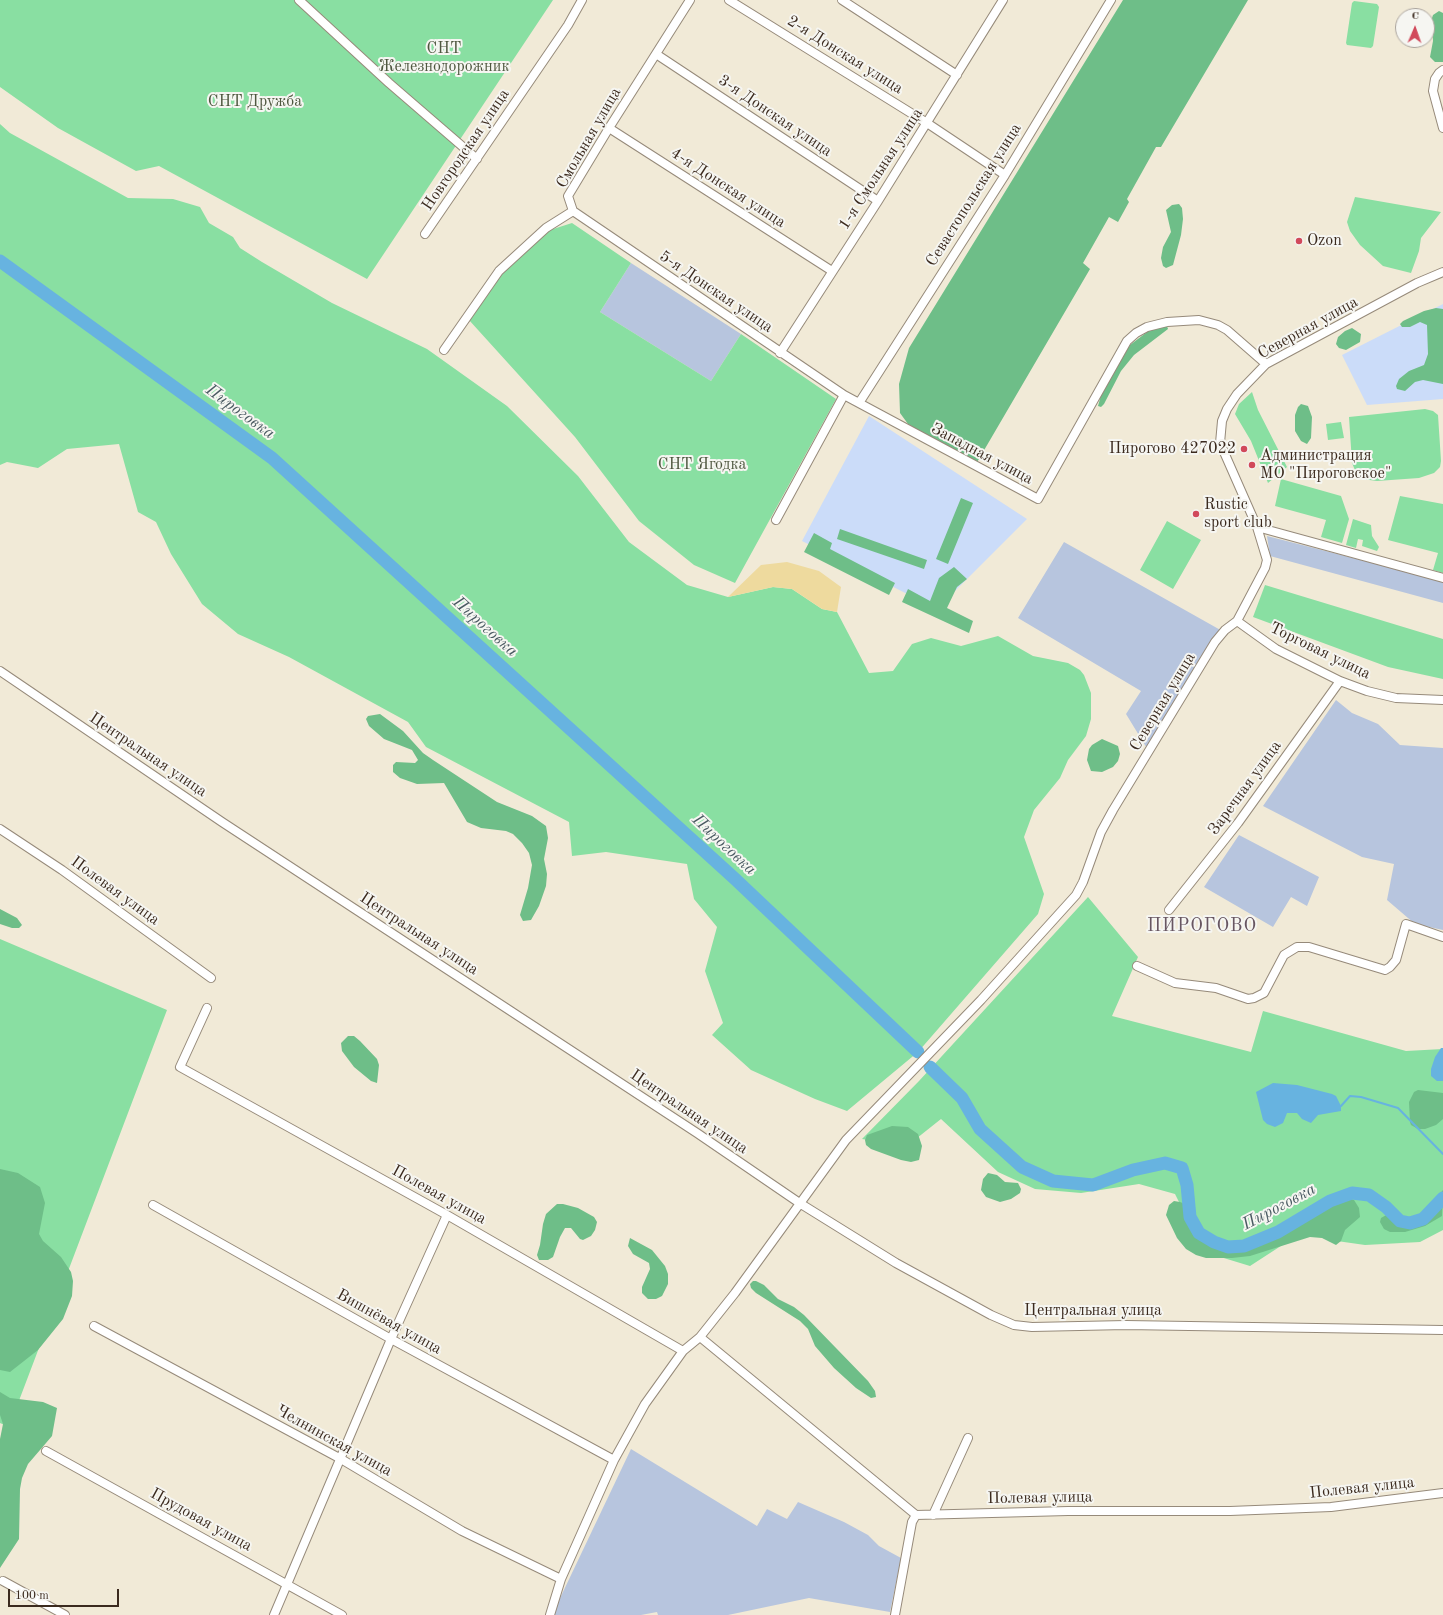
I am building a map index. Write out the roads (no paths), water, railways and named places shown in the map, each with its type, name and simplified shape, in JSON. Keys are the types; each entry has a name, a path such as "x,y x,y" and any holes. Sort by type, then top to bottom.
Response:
{"street":[{"path":"299,0 389,83 477,159"},
{"name":"Новгородская улица","path":"425,234 568,25 582,0"},
{"name":"Смольная улица","path":"444,350 499,271 546,228 573,211 568,196 690,0"},
{"name":"2-я Донская улица","path":"729,0 927,123 1005,175"},
{"path":"842,0 957,75"},
{"name":"1-я Смольная улица","path":"780,353 878,201 1003,0"},
{"name":"Севастопольская улица","path":"859,404 1005,175 1111,0"},
{"name":"3-я Донская улица","path":"656,54 878,201"},
{"path":"1443,70 1439,72 1435,79 1433,91 1443,128"},
{"name":"4-я Донская улица","path":"609,128 832,271"},
{"name":"5-я Донская улица","path":"573,211 780,353 844,395"},
{"name":"Северная улица","path":"550,1615 562,1579 614,1460 645,1404 683,1351 700,1337 801,1204 846,1140 981,1000 1076,895 1083,882 1101,832 1215,642 1225,630 1237,622 1265,568 1266,560 1257,527 1222,448 1220,435 1225,415 1234,398 1266,364 1417,284 1443,272"},
{"name":"Западная улица","path":"844,395 1038,499 1128,340 1136,333 1167,322 1199,320 1218,325 1227,330 1266,364"},
{"path":"776,520 844,395"},
{"path":"1257,527 1443,578"},
{"name":"Торговая улица","path":"1237,622 1276,649 1340,681 1367,691 1396,698 1443,700"},
{"name":"Центральная улица","path":"0,670 222,822 691,1128 801,1204 896,1263 991,1315 1014,1324 1032,1327 1134,1325 1443,1330"},
{"name":"Заречная улица","path":"1169,910 1238,823 1340,681"},
{"name":"Полевая улица","path":"0,829 62,870 211,978"},
{"path":"1138,966 1175,983 1216,988 1248,999 1264,993 1284,955 1297,947 1310,947 1385,970 1396,960 1406,924 1443,937"},
{"name":"Полевая улица","path":"207,1008 180,1067 447,1215 683,1351"},
{"name":"Вишнёвая улица","path":"152,1205 391,1339 614,1460"},
{"path":"274,1615 391,1339 447,1215"},
{"name":"Челнинская улица","path":"94,1326 341,1459 462,1531 562,1579"},
{"path":"700,1337 916,1515 912,1522 895,1615"},
{"path":"933,1515 968,1438"},
{"name":"Прудовая улица","path":"46,1451 342,1615"},
{"name":"Полевая улица","path":"916,1515 1068,1511 1230,1511 1331,1507 1443,1493"},
{"path":"2,1581 65,1615"}],"water":[{"path":"1441,1048 1443,1048 1443,1081 1437,1081 1431,1076 1431,1069 1435,1057"},
{"path":"1273,1083 1297,1085 1332,1094 1336,1096 1341,1106 1341,1111 1318,1115 1311,1123 1302,1119 1297,1113 1287,1113 1283,1123 1275,1127 1267,1124 1263,1120 1256,1092"}],"waterway":[{"name":"Пироговка","path":"0,261 272,458 734,878 918,1052"},
{"name":"Пироговка","path":"930,1067 962,1098 980,1129 1022,1167 1053,1181 1093,1185 1133,1170 1165,1163 1182,1168 1187,1185 1190,1217 1199,1233 1214,1242 1228,1247 1244,1246 1278,1232 1330,1201 1352,1193 1369,1195 1386,1207 1400,1221 1410,1223 1423,1219 1443,1198"},
{"path":"1341,1106 1350,1096 1361,1097 1398,1108 1443,1154"}],"place":[{"name":"Ozon","path":"1299,241"},
{"name":"Пирогово 427022","path":"1244,449"},
{"name":"Администрация МО \"Пироговское\"","path":"1252,465"},
{"name":"Rustic sport club","path":"1196,514"}],"district":[{"name":"ПИРОГОВО","path":"1202,926"}],"park label":[{"name":"СНТ Железнодорожник","path":"444,58"},
{"name":"СНТ Дружба","path":"255,102"},
{"name":"СНТ Ягодка","path":"702,465"}]}
